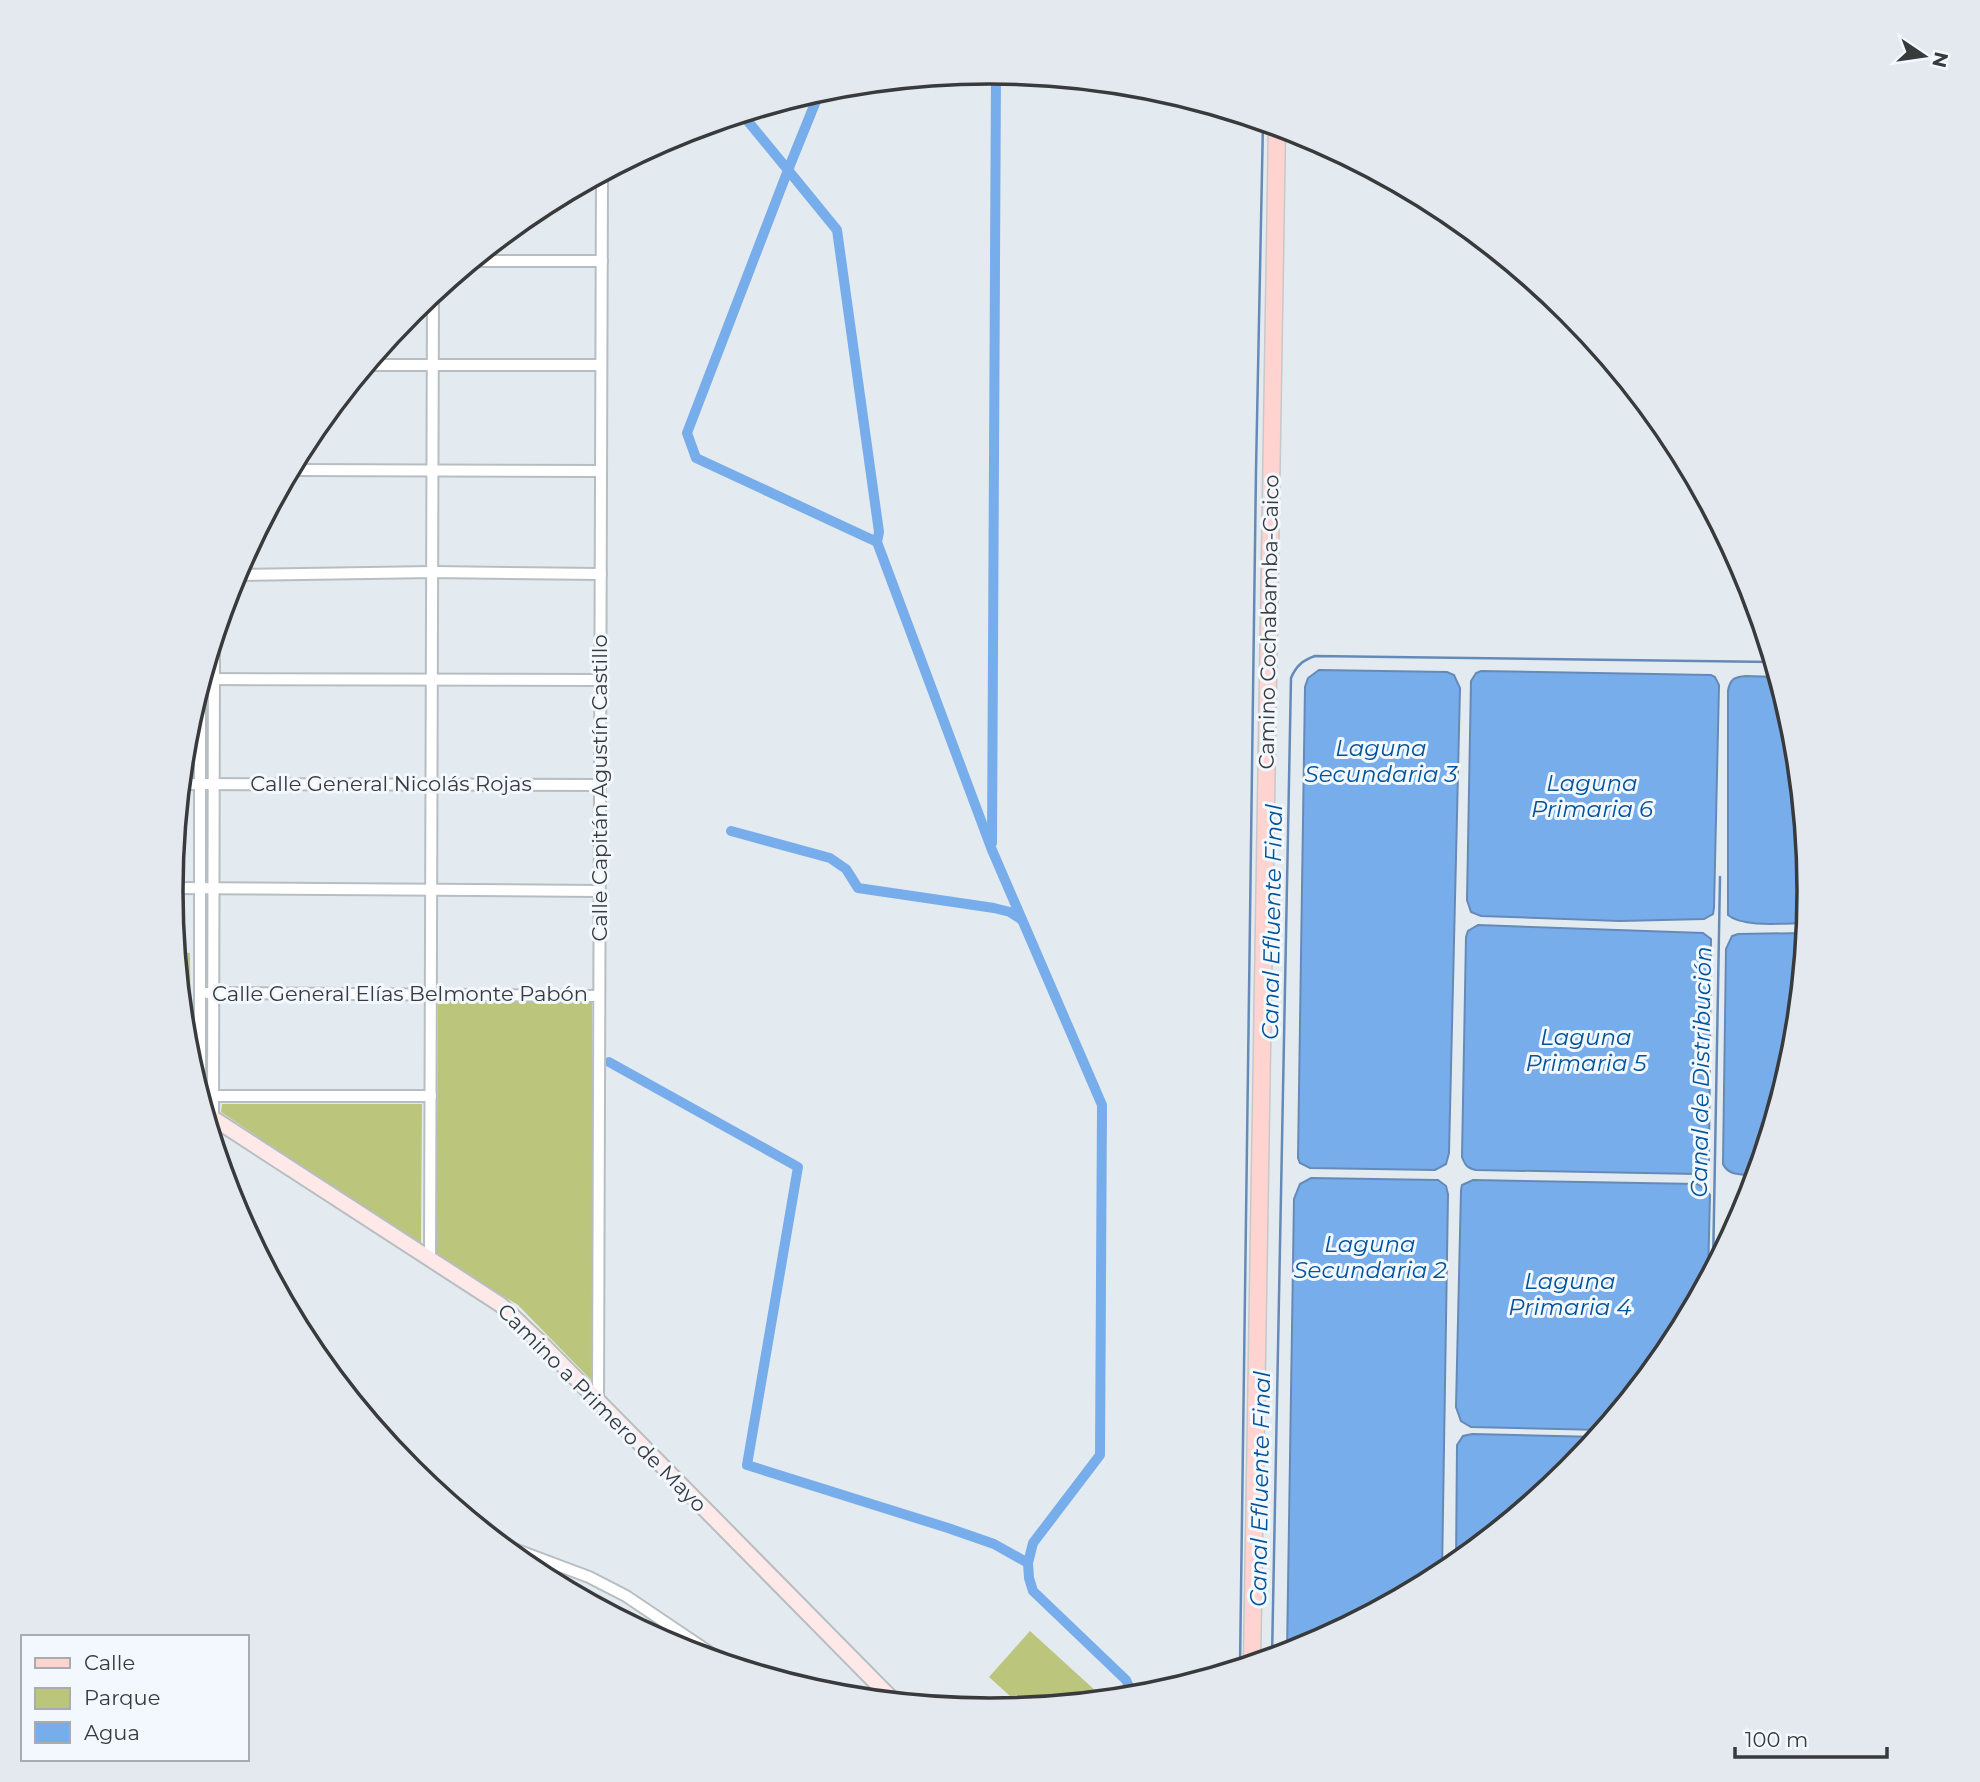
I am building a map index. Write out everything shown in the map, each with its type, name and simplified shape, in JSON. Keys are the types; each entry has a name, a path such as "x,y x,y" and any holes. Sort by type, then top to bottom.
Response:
{"main road":[{"name":"Camino Cochabamba-Caico","path":"1252,1654 1277,137"},
{"name":"Camino a Primero de Mayo","path":"216,1120 501,1305 884,1691"}],"street":[{"name":"Calle Capitán Agustín Castillo","path":"598,1402 602,184"},
{"path":"487,261 601,261"},
{"path":"430,1259 433,307"},
{"path":"378,365 601,365"},
{"path":"302,470 601,471"},
{"path":"247,575 433,572 601,575"},
{"path":"211,679 600,680"},
{"path":"209,689 214,784 211,1104"},
{"path":"200,729 200,1053"},
{"name":"Calle General Nicolás Rojas","path":"190,784 600,785"},
{"path":"183,888 600,891"},
{"name":"Calle General Elías Belmonte Pabón","path":"200,993 599,996"},
{"path":"209,1096 431,1096"},
{"path":"535,1557 589,1577 626,1596 694,1642"}],"green space":[{"path":"186,953 190,953 190,998"},
{"path":"438,1001 592,1001 592,1381 518,1305 436,1256"},
{"path":"222,1104 422,1104 421,1245 313,1174 305,1174 304,1168 221,1112"},
{"path":"1030,1631 1096,1691 1011,1697 989,1677"}],"water":[{"name":"Laguna Secundaria 3","path":"1319,670 1447,672 1454,675 1460,688 1449,1153 1446,1164 1435,1170 1310,1168 1300,1163 1298,1158 1305,687 1308,678"},
{"name":"Laguna Primaria 6","path":"1476,673 1715,677 1719,685 1713,914 1704,919 1620,921 1481,916 1471,912 1467,900 1471,681"},
{"path":"1768,677 1770,682 1790,786 1795,838 1796,923 1744,922 1728,915 1728,691 1733,679"},
{"name":"Laguna Primaria 5","path":"1478,925 1703,933 1711,939 1709,1160 1704,1170 1697,1174 1476,1170 1467,1166 1462,1157 1466,937 1468,931"},
{"path":"1795,933 1790,996 1781,1048 1770,1100 1745,1175 1729,1171 1723,1164 1726,949 1732,936"},
{"name":"Laguna Secundaria 2","path":"1311,1178 1438,1180 1446,1186 1442,1559 1394,1590 1347,1615 1287,1641 1294,1199 1300,1184"},
{"name":"Laguna Primaria 4","path":"1473,1180 1697,1184 1710,1195 1708,1258 1661,1339 1591,1430 1471,1427 1461,1421 1456,1407 1462,1185"},
{"path":"1463,1436 1584,1437 1522,1498 1456,1549 1457,1445"}],"waterway":[{"path":"992,843 996,84"},
{"path":"815,104 788,170 837,230 879,532 877,542 992,850 1102,1105 1100,1455 1033,1543 1028,1563 1033,1591 1126,1680 1128,1685"},
{"path":"748,122 788,170 687,433 696,458 877,542"},
{"path":"1240,1658 1263,132"},
{"name":"Canal Efluente Final","path":"1272,1647 1291,678 1300,664 1315,656 1764,662"},
{"path":"731,831 830,858 846,869 858,888 994,908 1010,912 1022,920"},
{"name":"Canal de Distribución","path":"1713,1249 1720,877"},
{"path":"609,1062 798,1167 747,1465 994,1544 1028,1563"}]}
